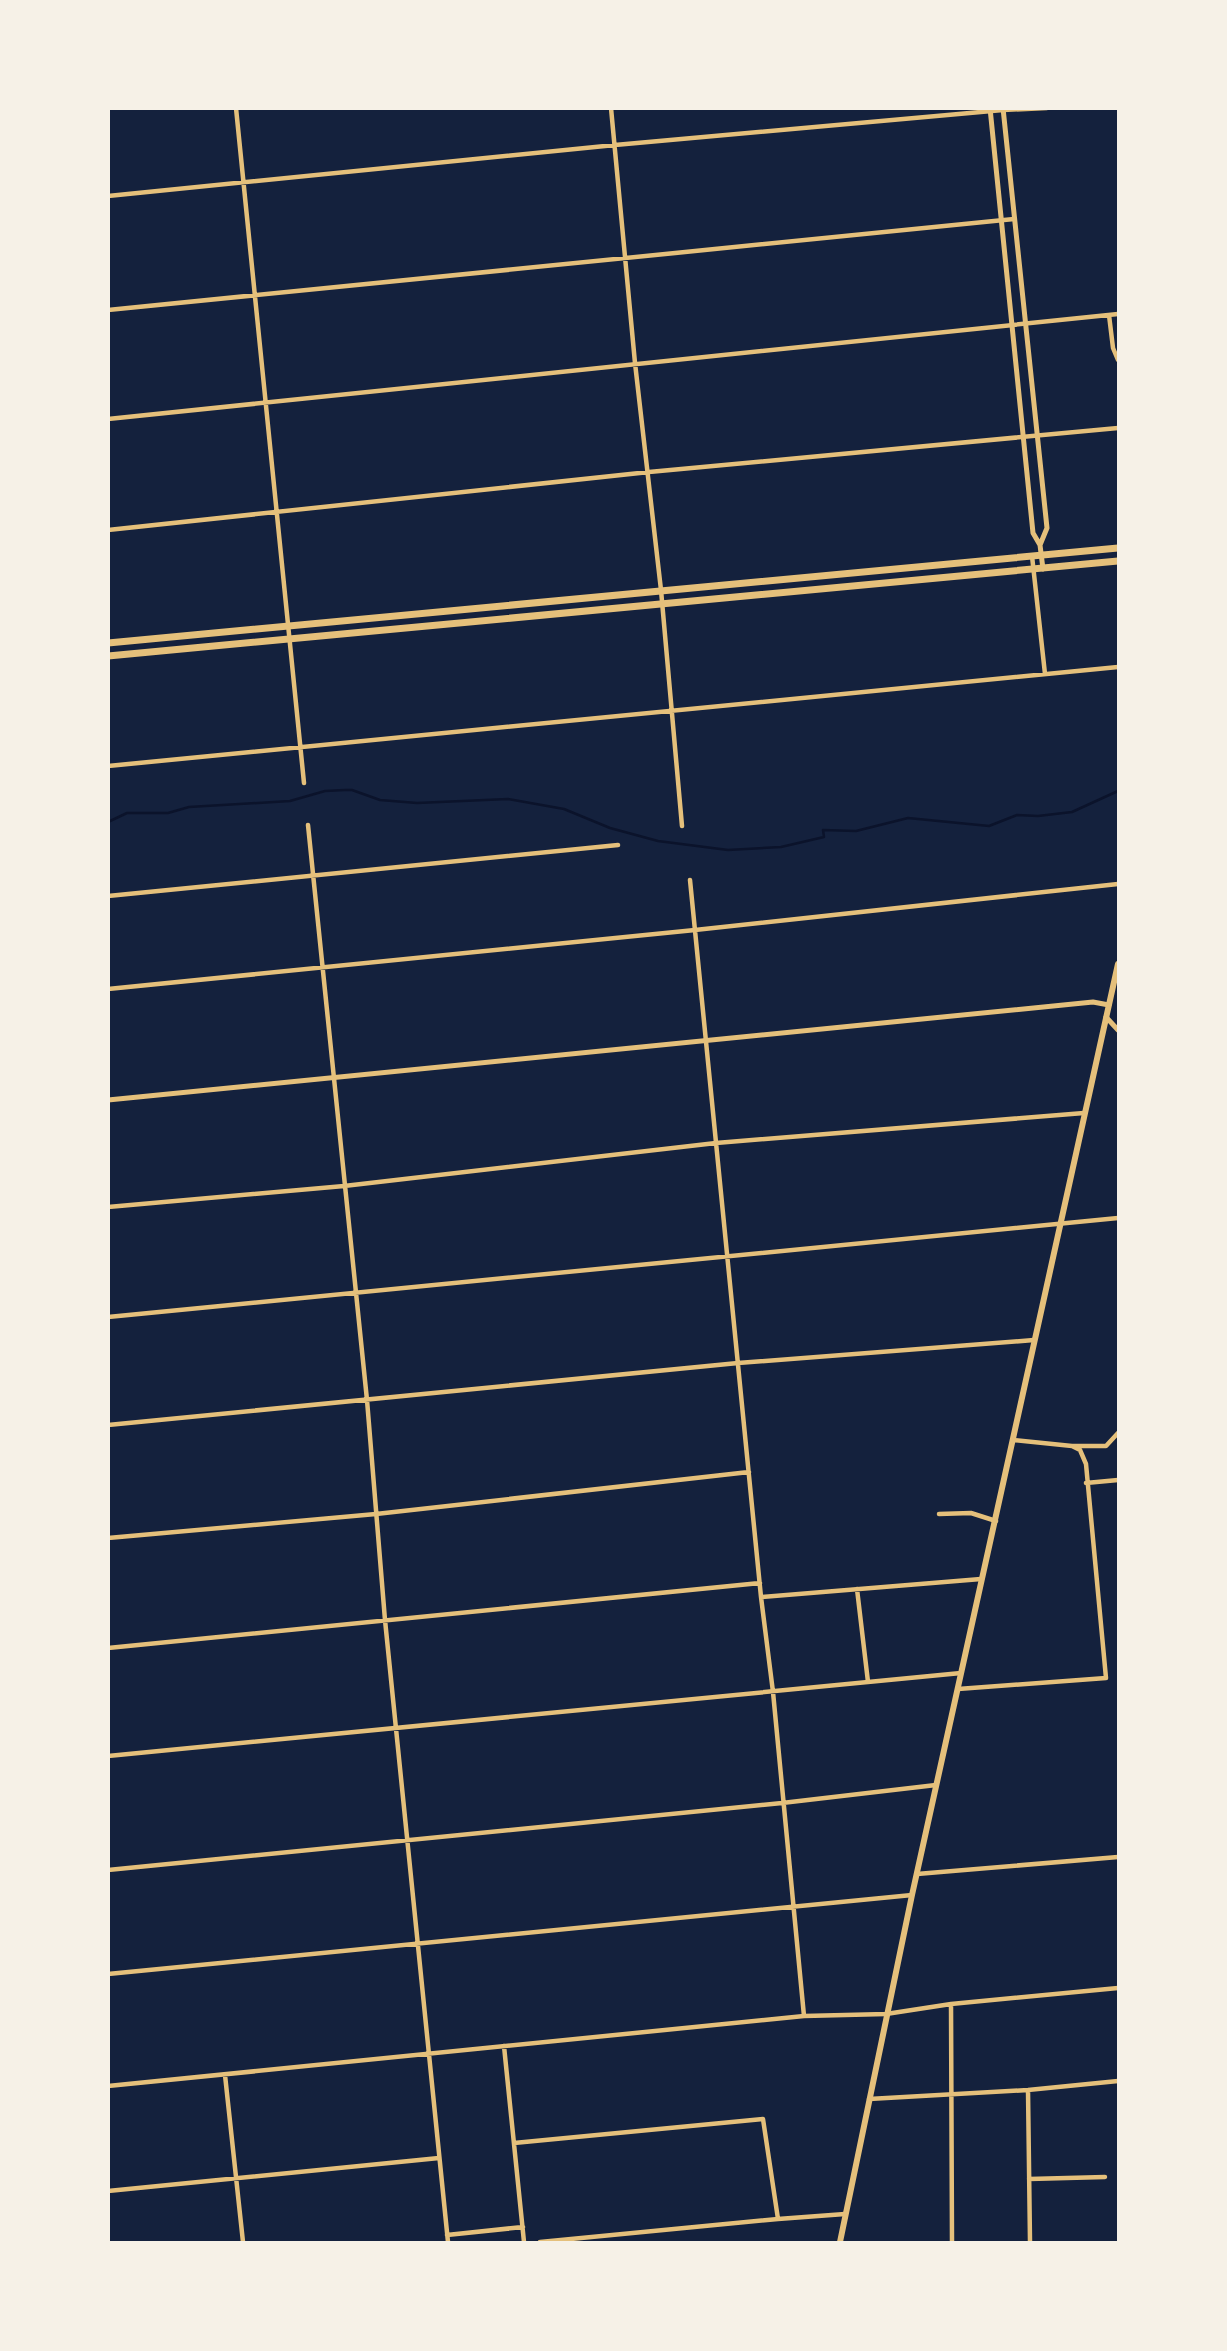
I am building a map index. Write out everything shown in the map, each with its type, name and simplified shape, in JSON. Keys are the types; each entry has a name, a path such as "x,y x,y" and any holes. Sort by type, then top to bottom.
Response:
{"highway":[{"path":"108,643 1118,548"},
{"path":"108,656 1118,561"}],"main road":[{"path":"839,2242 886,2014 1118,964"}],"street":[{"path":"236,108 304,783"},
{"path":"611,108 635,363 661,590 682,826"},
{"path":"108,196 615,145 990,110 1047,108"},
{"path":"1003,109 1047,528 1040,545"},
{"path":"990,110 1033,533 1040,545 1043,569"},
{"path":"108,310 1014,219"},
{"path":"108,419 1118,314"},
{"path":"1109,315 1113,348 1118,360"},
{"path":"108,530 649,472 1118,428"},
{"path":"1032,556 1045,674"},
{"path":"108,766 1118,667"},
{"path":"308,825 448,2242"},
{"path":"108,896 618,845"},
{"path":"690,880 804,2017"},
{"path":"108,989 1118,884"},
{"path":"108,1100 1093,1002 1109,1005"},
{"path":"1106,1017 1118,1030"},
{"path":"108,1207 344,1186 716,1143 1084,1113"},
{"path":"108,1317 728,1254 1118,1218"},
{"path":"108,1426 738,1363 1035,1340"},
{"path":"1013,1440 1072,1446 1106,1446 1118,1433"},
{"path":"957,1689 1106,1678 1086,1464 1080,1450 1072,1446"},
{"path":"108,1538 376,1514 749,1472"},
{"path":"1086,1483 1118,1480"},
{"path":"939,1514 971,1513 996,1521"},
{"path":"761,1597 982,1579"},
{"path":"108,1648 760,1583"},
{"path":"857,1589 868,1682"},
{"path":"108,1756 961,1673"},
{"path":"108,1870 937,1785"},
{"path":"917,1874 1118,1857"},
{"path":"108,1974 912,1895"},
{"path":"108,2086 804,2017 886,2014 951,2004 1118,1988"},
{"path":"951,2004 952,2242"},
{"path":"504,2046 524,2242"},
{"path":"225,2075 243,2242"},
{"path":"869,2099 1028,2090 1118,2081"},
{"path":"1028,2090 1030,2242"},
{"path":"514,2143 763,2119 778,2219"},
{"path":"108,2191 439,2158"},
{"path":"1029,2179 1105,2177"},
{"path":"540,2242 845,2214"},
{"path":"447,2235 523,2227"}],"waterway":[{"path":"108,822 127,813 168,813 189,807 290,801 325,791 352,790 380,800 417,803 508,799 564,809 610,828 658,841 728,850 781,847 824,837 823,830 856,831 908,818 989,826 1017,815 1038,816 1072,812 1118,791"}]}
